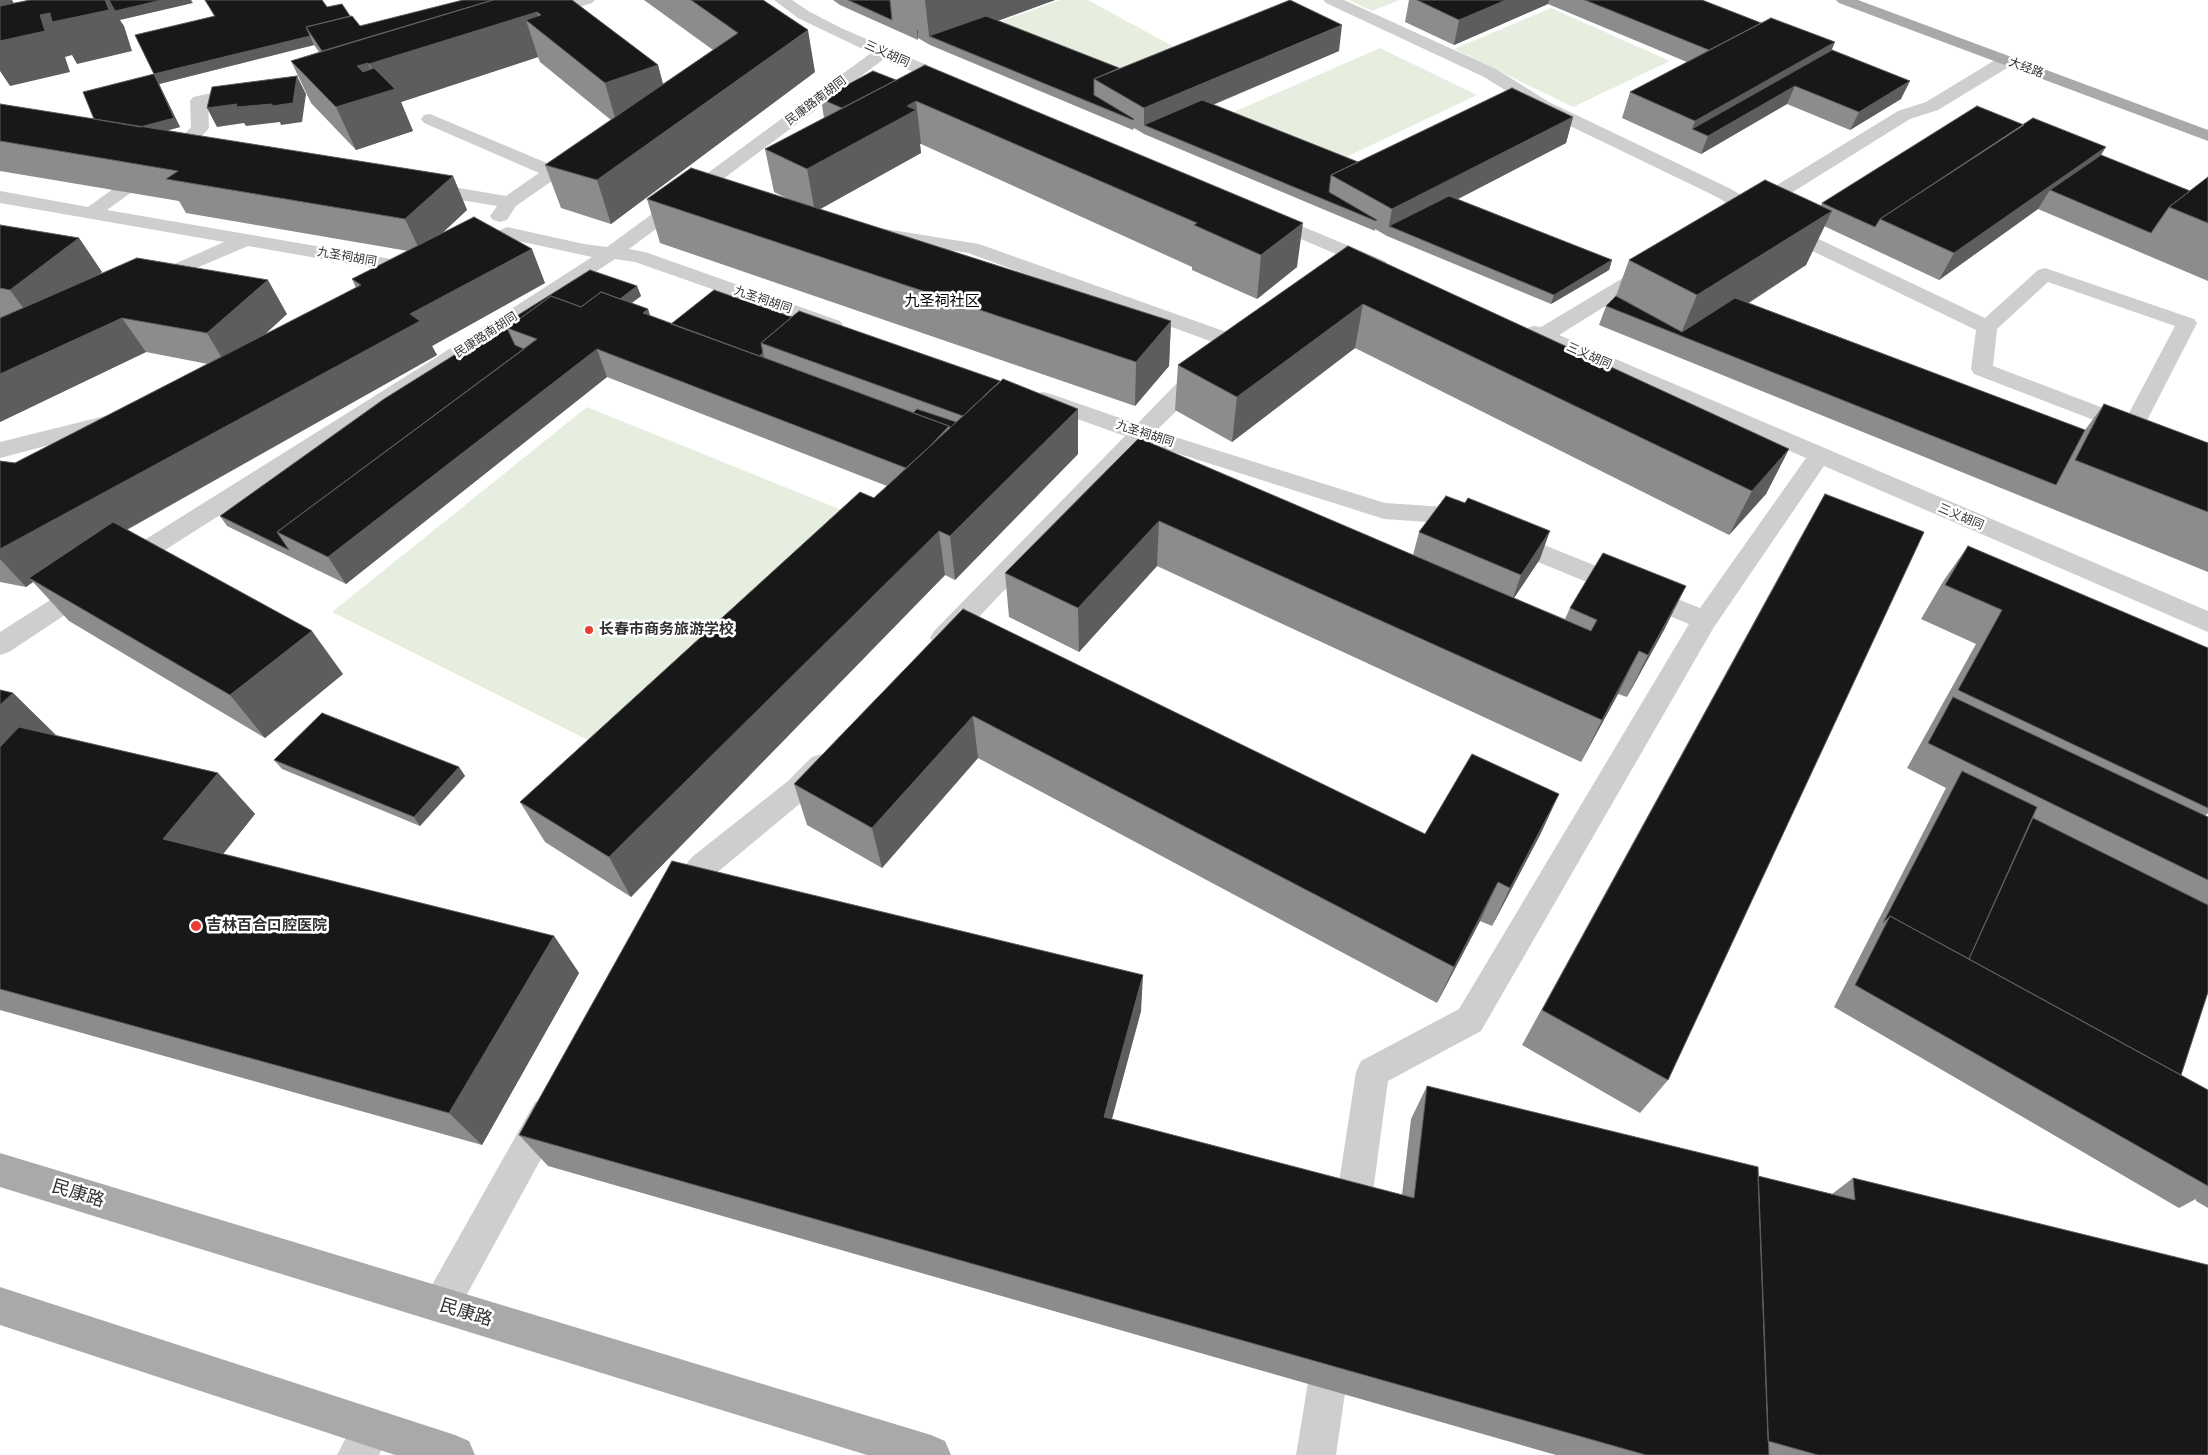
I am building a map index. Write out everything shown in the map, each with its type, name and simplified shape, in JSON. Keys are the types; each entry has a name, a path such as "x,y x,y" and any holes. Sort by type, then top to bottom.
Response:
{"main road":[{"name":"大经路","path":"1844,0 2208,136"},
{"path":"1888,0 1988,37"},
{"name":"民康路","path":"0,1170 931,1455"},
{"path":"0,1306 365,1442 455,1455"}],"street":[{"name":"三义胡同","path":"782,0 804,15 973,92"},
{"path":"1331,0 1490,73 1543,106 1724,194 1780,228 1987,327"},
{"path":"566,3 586,9"},
{"name":"民康路南胡同","path":"0,645 12,625 440,365 713,187 882,52"},
{"path":"1733,220 1904,115 1932,106 2006,61"},
{"path":"90,213 180,149 200,128 199,101 262,88"},
{"path":"430,119 553,172"},
{"path":"180,149 219,155"},
{"path":"400,285 507,233 499,214 509,202 553,172 580,164 597,155"},
{"path":"402,185 509,202"},
{"name":"九圣祠胡同","path":"0,197 245,240 438,265"},
{"path":"1248,209 1393,271"},
{"path":"854,231 972,248 1239,344"},
{"name":"九圣祠胡同","path":"507,233 584,250 638,256 852,332"},
{"path":"136,288 245,240"},
{"path":"1334,274 1358,256"},
{"path":"1542,336 1667,260"},
{"path":"2045,274 2187,323 2133,427 1982,369 1987,327 2045,274"},
{"name":"三义胡同","path":"1516,324 2208,622"},
{"path":"928,654 1186,387 1212,363 1263,326"},
{"name":"九圣祠胡同","path":"1020,391 1141,434 1384,511 1446,515 1705,620"},
{"path":"0,450 138,414"},
{"path":"1347,1249 1373,1072 1470,1020 1705,620 1819,456"},
{"path":"662,916 703,866 798,789 839,747"},
{"path":"441,1305 557,1096"},
{"path":"1316,1455 1335,1328"}],"shaded area":[{"path":"1060,0 1088,0 1198,60 1142,82 994,24"},
{"path":"1349,0 1400,0 1372,11"},
{"path":"1551,8 1670,61 1573,107 1454,49"},
{"path":"1380,48 1477,95 1342,159 1229,114"},
{"path":"587,407 849,513 614,753 332,612"}],"building":[{"path":"30,0 105,0 109,10 52,22 50,13 40,15 45,31 0,41 0,6"},
{"path":"109,0 162,0 115,11"},
{"path":"205,0 322,0 327,7 342,4 350,16 306,27 310,36 154,74 135,35 215,16"},
{"path":"463,0 493,0 322,51 306,27 352,16 360,26"},
{"path":"493,0 572,0 658,65 605,83 526,20 541,15 537,12 369,64 357,66 363,72 374,68 395,89 336,107 291,61"},
{"path":"691,0 763,0 808,30 597,180 545,165 738,33"},
{"path":"848,0 890,0 892,20"},
{"path":"1290,0 1342,25 1144,108 1094,79"},
{"path":"1417,0 1506,0 1459,20"},
{"path":"1585,0 1702,0 1761,23 1709,50"},
{"path":"986,16 1119,68 1094,79 1094,95 1134,119 929,36"},
{"path":"1771,18 1835,42 1695,121 1630,92"},
{"path":"1832,50 1910,81 1859,112 1795,86 1708,136 1692,129"},
{"path":"925,65 1303,223 1261,255 1194,225 1197,223 916,101 907,106 916,110 807,169 765,149"},
{"path":"873,71 896,80 842,108 821,99"},
{"path":"154,74 174,118 140,127 94,119 83,92"},
{"path":"297,76 293,103 272,106 272,104 236,107 237,104 207,108 212,87"},
{"path":"1512,88 1573,117 1392,209 1331,175"},
{"path":"1202,100 1358,162 1331,175 1329,192 1377,220 1144,125"},
{"path":"0,104 453,176 405,219 166,179 178,171 0,141"},
{"path":"1977,106 2024,125 1880,219 1875,227 1822,203"},
{"path":"2033,118 2106,147 1954,253 1880,219"},
{"path":"2101,155 2190,191 2169,207 2151,233 2050,190"},
{"path":"691,168 1171,321 1136,362 647,199"},
{"path":"2208,177 2208,223 2169,207"},
{"path":"1765,180 1832,211 1697,295 1629,260"},
{"path":"1449,196 1612,260 1554,295 1389,226"},
{"path":"474,217 532,249 410,314 420,321 0,549 0,461 15,463 361,285 352,279"},
{"path":"0,225 79,238 10,290 0,288"},
{"path":"1348,246 1789,449 1752,491 1363,304 1237,397 1178,365"},
{"path":"137,258 268,280 207,333 122,318 0,374 0,318"},
{"path":"590,270 637,286 620,299 601,292 581,307 551,296 507,328 515,345 524,349 277,532 289,550 220,516 384,399"},
{"path":"714,290 792,317 761,343 763,353 759,356 671,324"},
{"path":"601,292 648,309 643,313 949,426 906,468 597,349 328,557 277,532 537,339 507,328 551,296 581,307"},
{"path":"1616,296 1682,332 1735,298 2085,430 2056,485 1606,306"},
{"path":"799,311 1000,381 963,416 761,343"},
{"path":"1003,379 1078,409 950,536 939,531 609,857 520,802 860,492 874,498"},
{"path":"2104,404 2208,443 2208,512 2075,460"},
{"path":"917,409 956,422 950,428 913,413"},
{"path":"1139,438 1591,631 1597,620 1570,608 1603,553 1686,586 1648,655 1639,651 1602,720 1159,521 1078,608 1005,573"},
{"path":"1825,494 1924,532 1668,1080 1542,1010"},
{"path":"1446,496 1465,503 1468,498 1550,531 1521,575 1419,532"},
{"path":"113,522 312,631 230,695 29,578"},
{"path":"1968,546 2208,648 2208,808 1958,690 2002,610 1945,585"},
{"path":"963,609 1425,834 1472,754 1559,794 1510,888 1498,882 1454,967 973,716 872,828 794,784"},
{"path":"0,690 13,693 0,705"},
{"path":"1953,697 2208,817 2208,880 1928,743"},
{"path":"322,713 459,767 414,817 274,760"},
{"name":"吉林百合口腔医院","path":"19,727 218,773 163,839 554,936 449,1113 0,989 0,747"},
{"path":"1962,771 2037,807 1969,959 1890,916 1883,923"},
{"path":"2033,818 2208,905 2208,992 2181,1075 1969,959"},
{"path":"672,861 1143,975 1104,1117 1414,1198 1427,1086 1758,1167 1769,1455 1646,1455 519,1135"},
{"path":"1890,916 2208,1090 2208,1186 1855,985"},
{"path":"1758,1176 1855,1200 1853,1178 2208,1265 2208,1455 1818,1455 1768,1441"}],"place":[{"name":"长春市商务旅游学校","path":"589,630"},
{"name":"吉林百合口腔医院","path":"196,926"}],"district":[{"name":"九圣祠社区","path":"942,302"}]}
